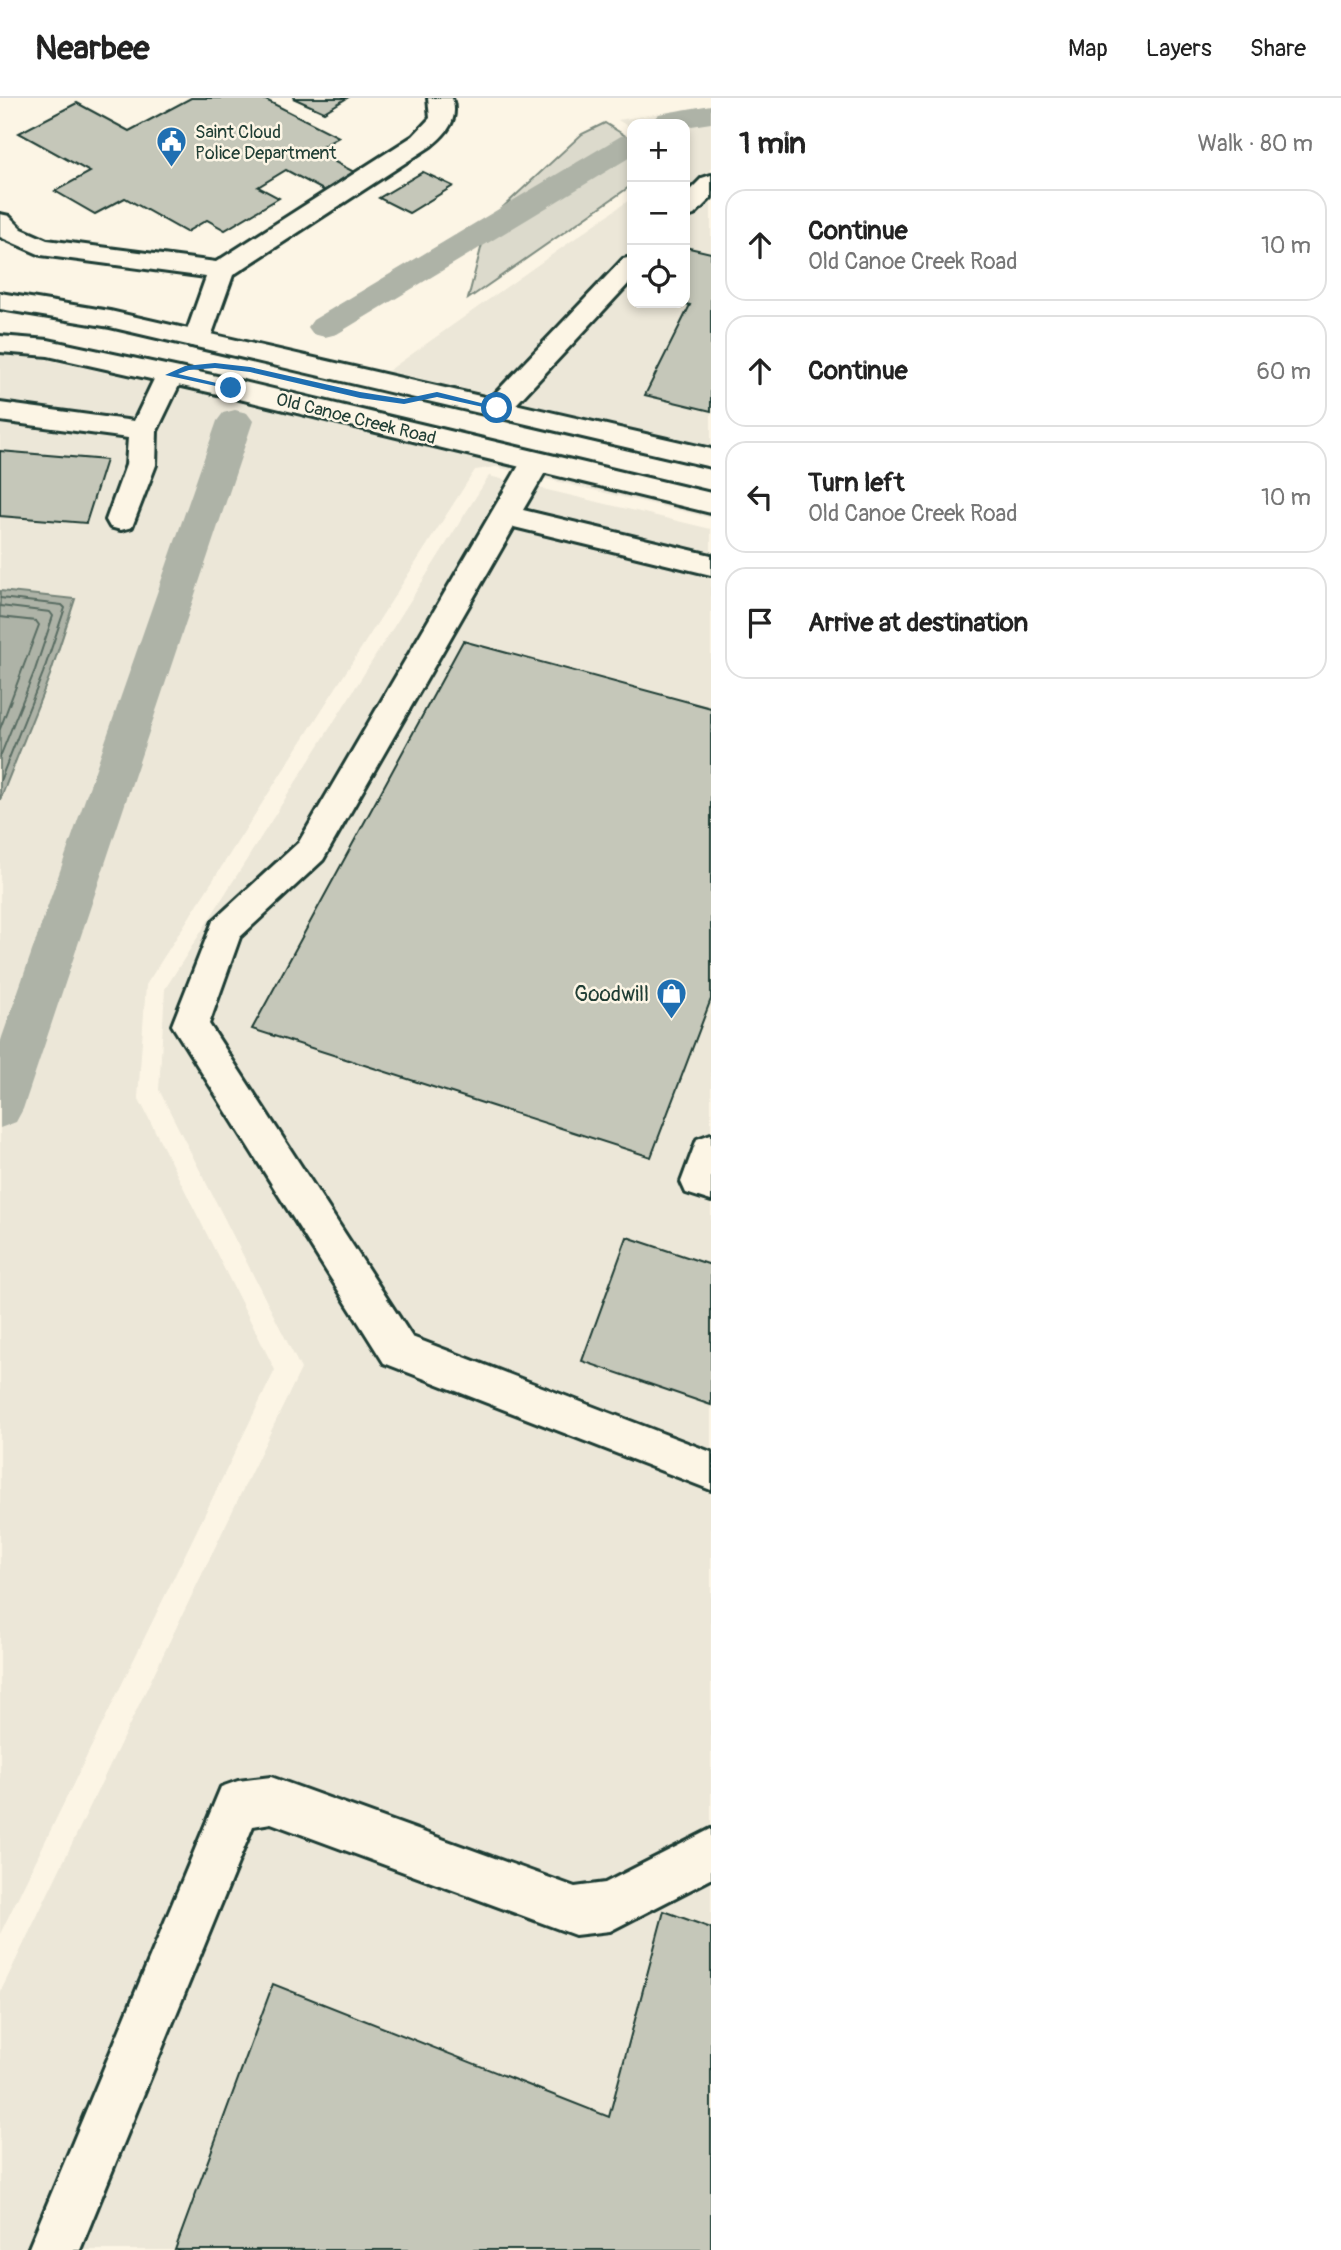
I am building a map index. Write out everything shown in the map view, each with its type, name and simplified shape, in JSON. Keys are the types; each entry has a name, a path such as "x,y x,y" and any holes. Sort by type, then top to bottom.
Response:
{"main road":[{"path":"198,339 221,271 422,141 441,125 445,111 440,98"},
{"path":"690,205 711,183"},
{"path":"0,222 13,234 41,247 221,271"},
{"path":"497,408 627,270"},
{"name":"Old Canoe Creek Road","path":"0,301 110,319 711,458"},
{"name":"Old Canoe Creek Road","path":"0,344 48,348 711,503"},
{"path":"121,520 141,465 143,431 188,368 215,365 404,401 437,394"},
{"path":"0,412 143,431"},
{"path":"536,462 311,851 225,930 190,1024 398,1350 711,1471"},
{"path":"505,515 711,565"},
{"path":"711,1150 700,1182 711,1185"},
{"path":"54,2250 238,1804 271,1800 575,1911 610,1907 711,1853"}],"shaded area":[{"path":"711,105 711,447 388,371 627,202 627,308 690,308 690,119 627,119 627,126 618,120"},
{"path":"605,123 627,137 627,188 468,299 488,221 582,134"},
{"path":"0,355 40,358 221,398 711,515 711,518 496,467 475,470 146,985 138,1097 275,1370 0,1934 0,800 50,675 75,600 0,591"},
{"path":"489,476 711,529 711,2250 0,2250 0,1993 301,1369 159,1090 165,989"}],"water":[{"path":"0,591 75,599 50,675 0,800"}],"building":[{"path":"191,98 262,98 339,137 314,151 358,174 327,192 286,170 258,187 279,198 225,230 207,220 186,232 125,198 95,214 55,191 90,172 19,133 77,103 129,131"},
{"path":"293,98 347,98 324,112"},
{"path":"423,172 453,186 409,213 379,198"},
{"path":"690,248 711,253 711,411 645,395 690,308"},
{"path":"0,451 106,460 86,523 0,516"},
{"path":"463,641 711,708 711,999 651,1157 252,1029"},
{"path":"627,1237 711,1265 711,1405 582,1361"},
{"path":"664,1911 711,1928 711,2250 175,2250 273,1984 609,2117"}],"waterway":[{"path":"677,119 711,114"},
{"path":"325,327 627,146"},
{"path":"0,1109 235,421"}],"place":[{"name":"Saint Cloud Police Department","path":"172,169"},
{"name":"Goodwill","path":"672,1021"}],"route":[{"path":"231,388 170,375 188,368 215,365 304,381 360,395 404,401 437,394 497,408"}]}
